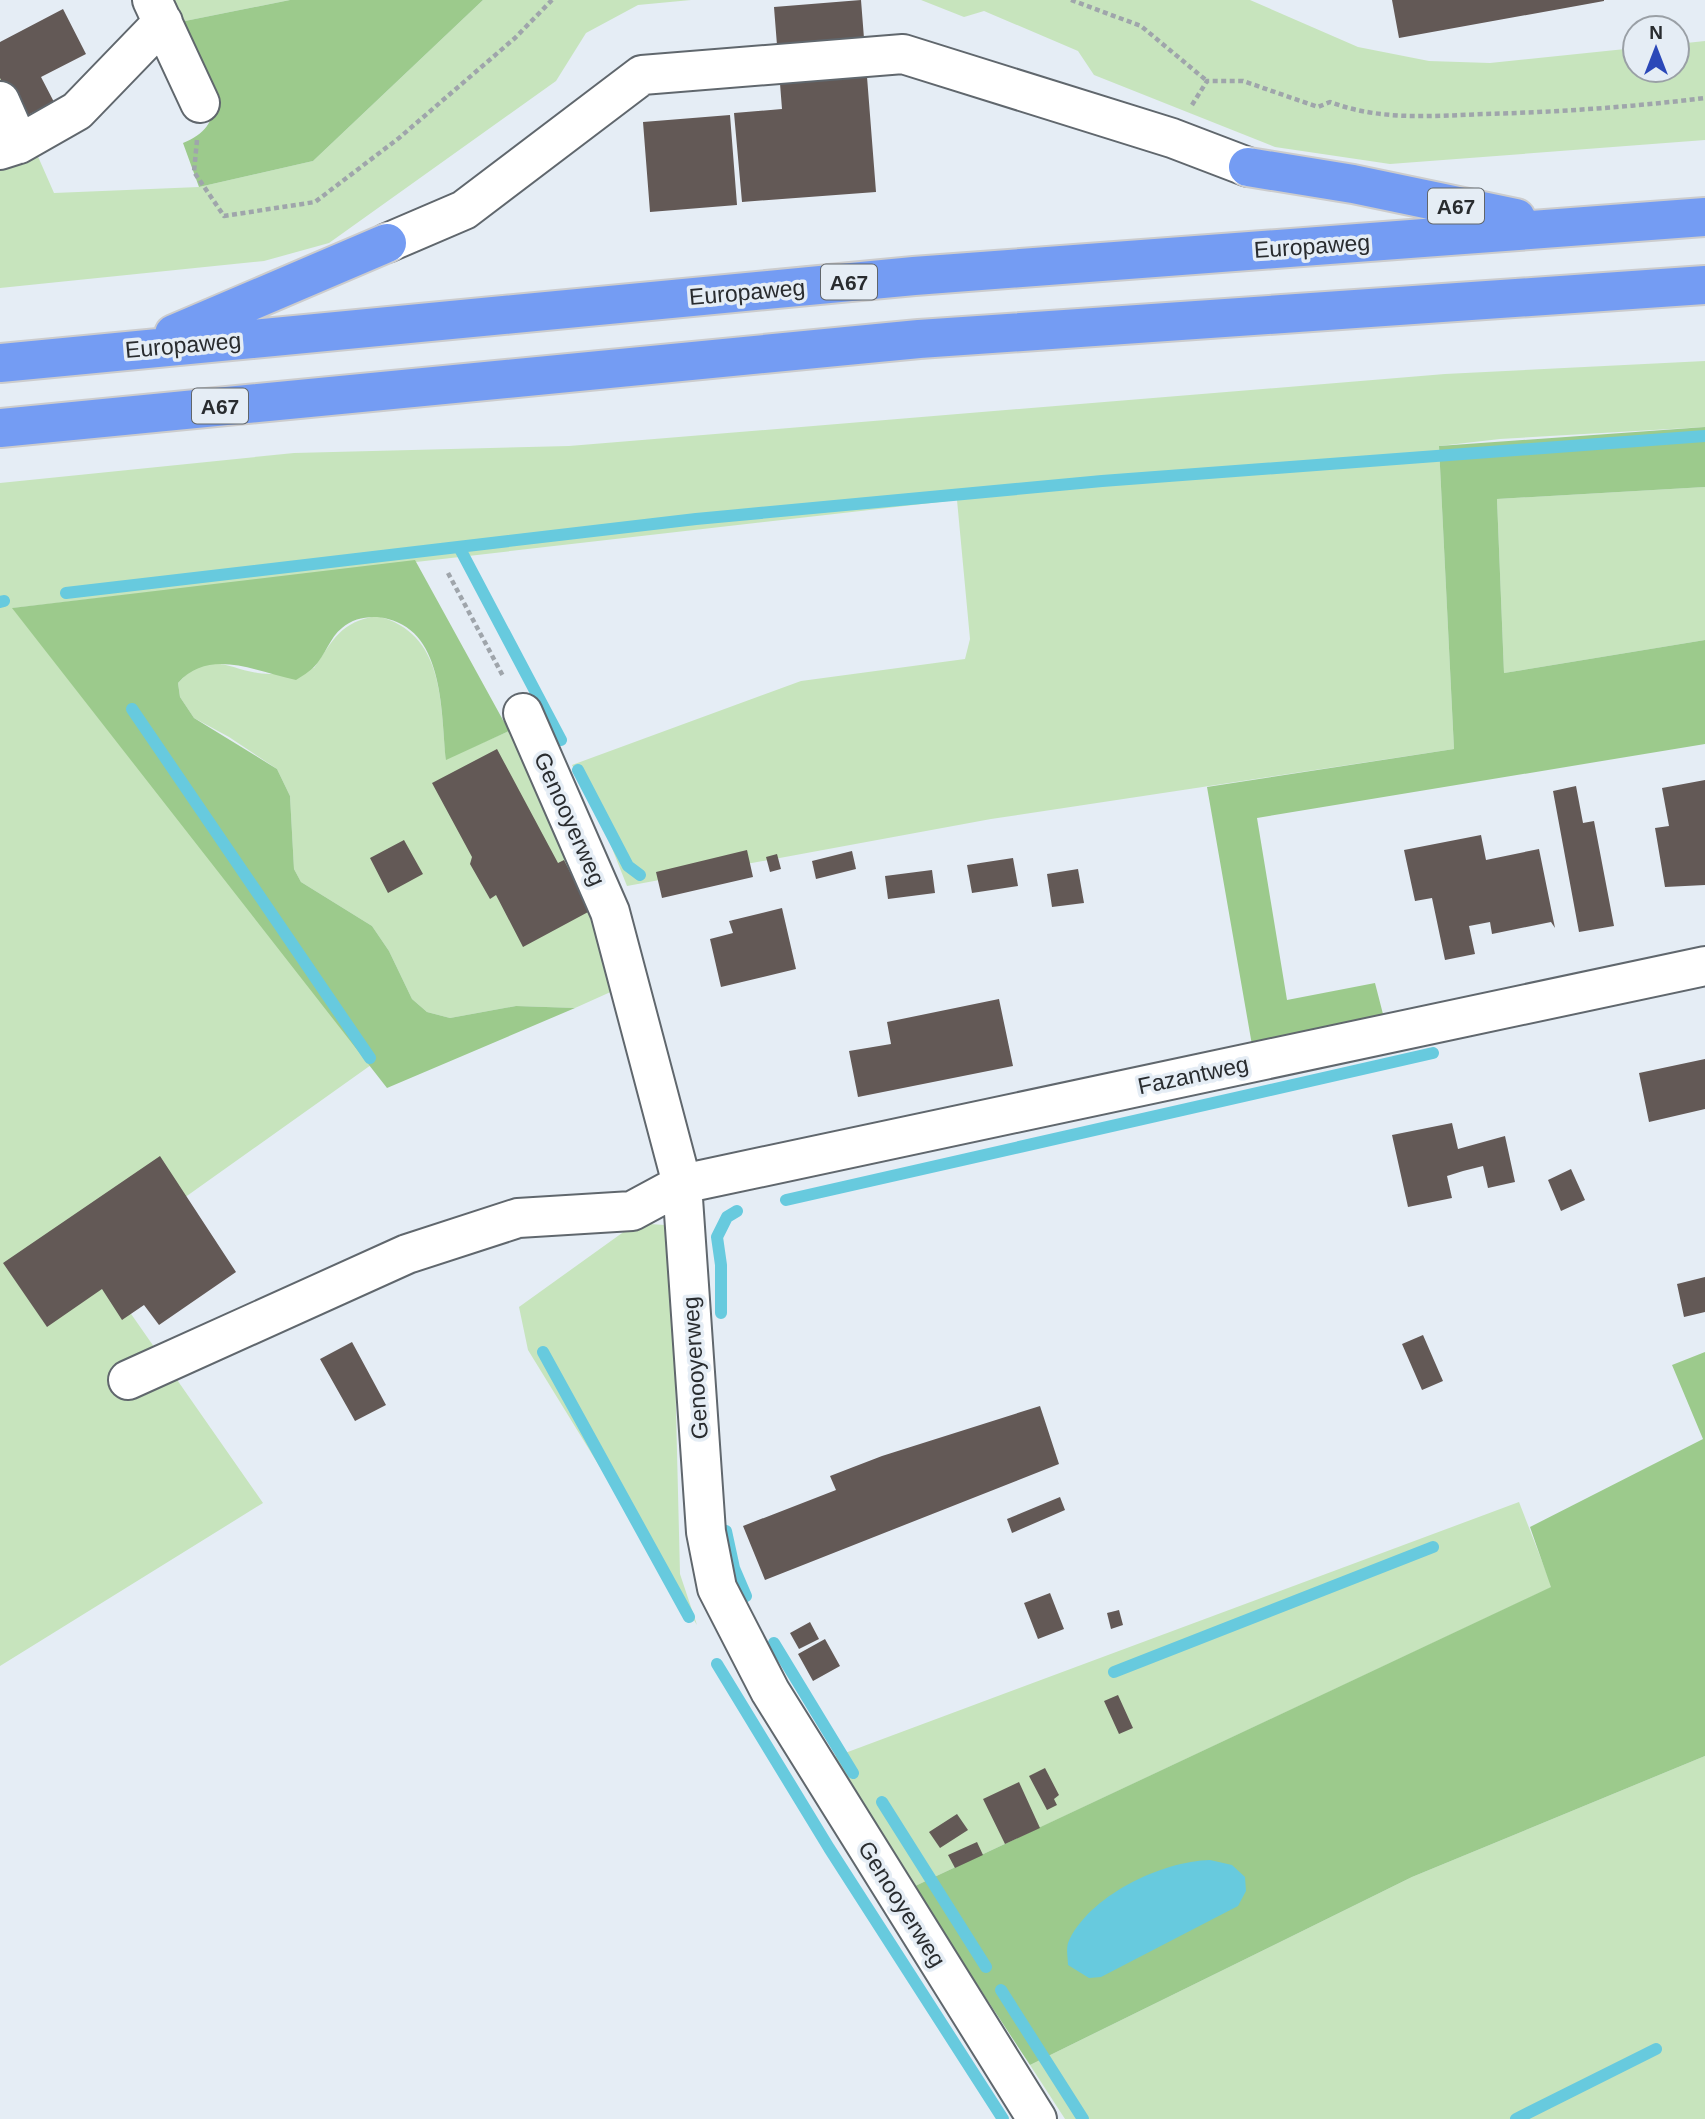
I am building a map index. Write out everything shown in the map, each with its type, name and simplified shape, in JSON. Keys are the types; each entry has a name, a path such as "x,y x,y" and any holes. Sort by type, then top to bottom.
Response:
{"highway":[{"name":"A67","path":"1248,167 1353,184 1560,228"},
{"name":"Europaweg","path":"0,363 914,276 1705,216"},
{"name":"A67","path":"139,349 387,243"},
{"name":"A67","path":"0,428 919,339 1705,285"}],"street":[{"path":"0,101 10,147 77,111 158,11 200,103"},
{"name":"A67","path":"387,243 464,210 642,75 903,54 1172,138 1248,167"},
{"name":"Genooyerweg","path":"523,713 610,912 682,1184 706,1532 717,1588 769,1691 1037,2119"},
{"name":"Fazantweg","path":"128,1380 407,1254 519,1218 632,1212 682,1184 1705,966"}],"path":[{"path":"200,103 194,172 224,216 315,202 398,138 515,38 552,0"},
{"path":"1071,0 1140,26 1207,81 1243,82 1318,107 1330,102 1359,113 1394,117 1526,113 1705,98"},
{"path":"1172,138 1207,81"},
{"path":"448,573 523,713"}],"green space":[{"path":"170,0 290,0 180,22"},
{"path":"290,0 483,0 313,161 199,187 183,143 201,133 210,120 213,105 205,72 180,22"},
{"path":"483,0 691,0 638,5 586,33 556,81 329,243 264,261 0,288 0,70 54,193 199,187 313,161"},
{"path":"921,0 1250,0 1358,47 1429,61 1490,63 1621,49 1621,84 1691,84 1691,42 1705,41 1705,140 1390,164 1275,147 1094,75 1078,51 984,11 964,17"},
{"path":"1705,361 1705,427 1500,439 1439,446 1454,749 991,819 627,886 602,823 572,765 801,681 965,659 970,639 957,500 13,608 371,1065 35,1304 43,1321 106,1278 263,1503 0,1666 0,483 294,453 569,446 1445,374"},
{"path":"1705,427 1705,487 1497,499 1504,673 1705,640 1705,744 1257,818 1287,1000 1375,983 1384,1018 1252,1045 1207,787 1454,749 1439,446"},
{"path":"1705,487 1705,640 1504,673 1497,499"},
{"path":"415,560 509,731 446,760 440,699 430,658 407,627 382,618 364,618 347,624 334,636 314,667 296,680 250,668 219,664 204,666 191,672 178,683 180,697 194,718 277,769 290,796 294,869 301,882 372,926 389,951 412,999 427,1012 450,1018 516,1006 575,1008 387,1088 12,608"},
{"path":"377,616 399,625 416,638 427,654 435,672 439,693 446,759 509,731 546,799 588,897 615,990 575,1008 516,1006 450,1018 427,1012 412,999 389,951 372,926 301,882 294,869 290,796 277,769 229,737 194,718 180,697 178,683 190,672 212,663 270,674 314,668 333,640 346,627"},
{"path":"636,1223 664,1225 672,1246 680,1574 697,1625 528,1350 519,1307"},
{"path":"1705,1352 1705,1756 1412,1877 1030,2065 913,1887 1551,1587 1530,1527 1703,1439 1672,1365"},
{"path":"1519,1502 1552,1587 913,1887 829,1759"},
{"path":"1705,1756 1705,2119 1065,2119 1030,2065 1412,1877"}],"water":[{"path":"1210,1860 1232,1865 1245,1877 1246,1891 1238,1906 1101,1977 1089,1978 1068,1965 1068,1943 1078,1926 1109,1896 1149,1874 1191,1862"}],"building":[{"path":"861,0 876,192 742,202 734,113 782,109 774,7"},
{"path":"1392,0 1604,0 1604,1 1399,38"},
{"path":"63,9 86,54 41,77 54,102 20,119 0,78 0,42"},
{"path":"730,115 737,205 650,212 643,122"},
{"path":"497,749 558,863 564,860 590,911 523,947 496,895 490,899 470,864 472,857 432,783"},
{"path":"1705,780 1705,885 1665,887 1655,828 1669,826 1662,788"},
{"path":"1576,786 1583,823 1594,821 1614,926 1579,932 1553,791"},
{"path":"1481,835 1486,860 1539,849 1555,928 1551,922 1492,934 1490,922 1469,926 1475,954 1445,960 1432,898 1415,901 1404,850"},
{"path":"404,840 423,874 388,893 370,858"},
{"path":"747,850 753,877 662,898 656,872"},
{"path":"852,851 856,869 816,879 812,861"},
{"path":"777,854 781,869 770,872 766,857"},
{"path":"1013,858 1018,886 972,893 967,865"},
{"path":"1078,869 1084,903 1052,907 1047,874"},
{"path":"932,870 935,893 888,899 885,876"},
{"path":"782,908 796,969 721,987 710,939 733,933 729,921"},
{"path":"999,999 1013,1066 858,1097 849,1051 891,1044 887,1022"},
{"path":"1705,1059 1705,1109 1649,1122 1639,1073"},
{"path":"1452,1123 1458,1149 1505,1136 1515,1182 1488,1188 1483,1166 1447,1176 1452,1198 1408,1207 1392,1135"},
{"path":"160,1156 236,1272 159,1325 144,1305 122,1320 102,1289 47,1327 3,1263"},
{"path":"1571,1169 1585,1200 1561,1211 1548,1180"},
{"path":"1705,1277 1705,1312 1684,1317 1677,1284"},
{"path":"1423,1335 1443,1381 1422,1390 1402,1344"},
{"path":"352,1342 386,1405 355,1421 320,1359"},
{"path":"1040,1406 1059,1464 765,1580 743,1526 836,1490 830,1476 882,1456"},
{"path":"1060,1497 1065,1510 1012,1533 1007,1519"},
{"path":"1050,1593 1064,1629 1038,1639 1024,1603"},
{"path":"1119,1610 1123,1625 1111,1629 1107,1613"},
{"path":"810,1622 819,1639 799,1649 790,1633"},
{"path":"825,1639 840,1666 813,1681 798,1654"},
{"path":"1118,1695 1133,1728 1119,1734 1104,1701"},
{"path":"1045,1768 1059,1795 1054,1799 1057,1805 1047,1810 1029,1776"},
{"path":"1019,1782 1040,1828 1005,1844 983,1799"},
{"path":"957,1814 968,1830 940,1848 929,1832"},
{"path":"977,1842 983,1855 955,1868 948,1855"}],"waterway":[{"path":"66,593 696,519 1102,481 1705,436"},
{"path":"459,547 561,740"},
{"path":"0,602 4,601"},
{"path":"132,709 370,1058"},
{"path":"578,770 628,866 640,875"},
{"path":"786,1200 1433,1053"},
{"path":"721,1313 721,1265 717,1237 727,1217 737,1211"},
{"path":"543,1352 689,1617"},
{"path":"726,1531 734,1568 746,1596"},
{"path":"1114,1672 1433,1547"},
{"path":"774,1643 853,1773"},
{"path":"717,1664 829,1848 1003,2119"},
{"path":"882,1802 986,1967"},
{"path":"1001,1990 1083,2119"},
{"path":"1516,2119 1656,2049"}]}
